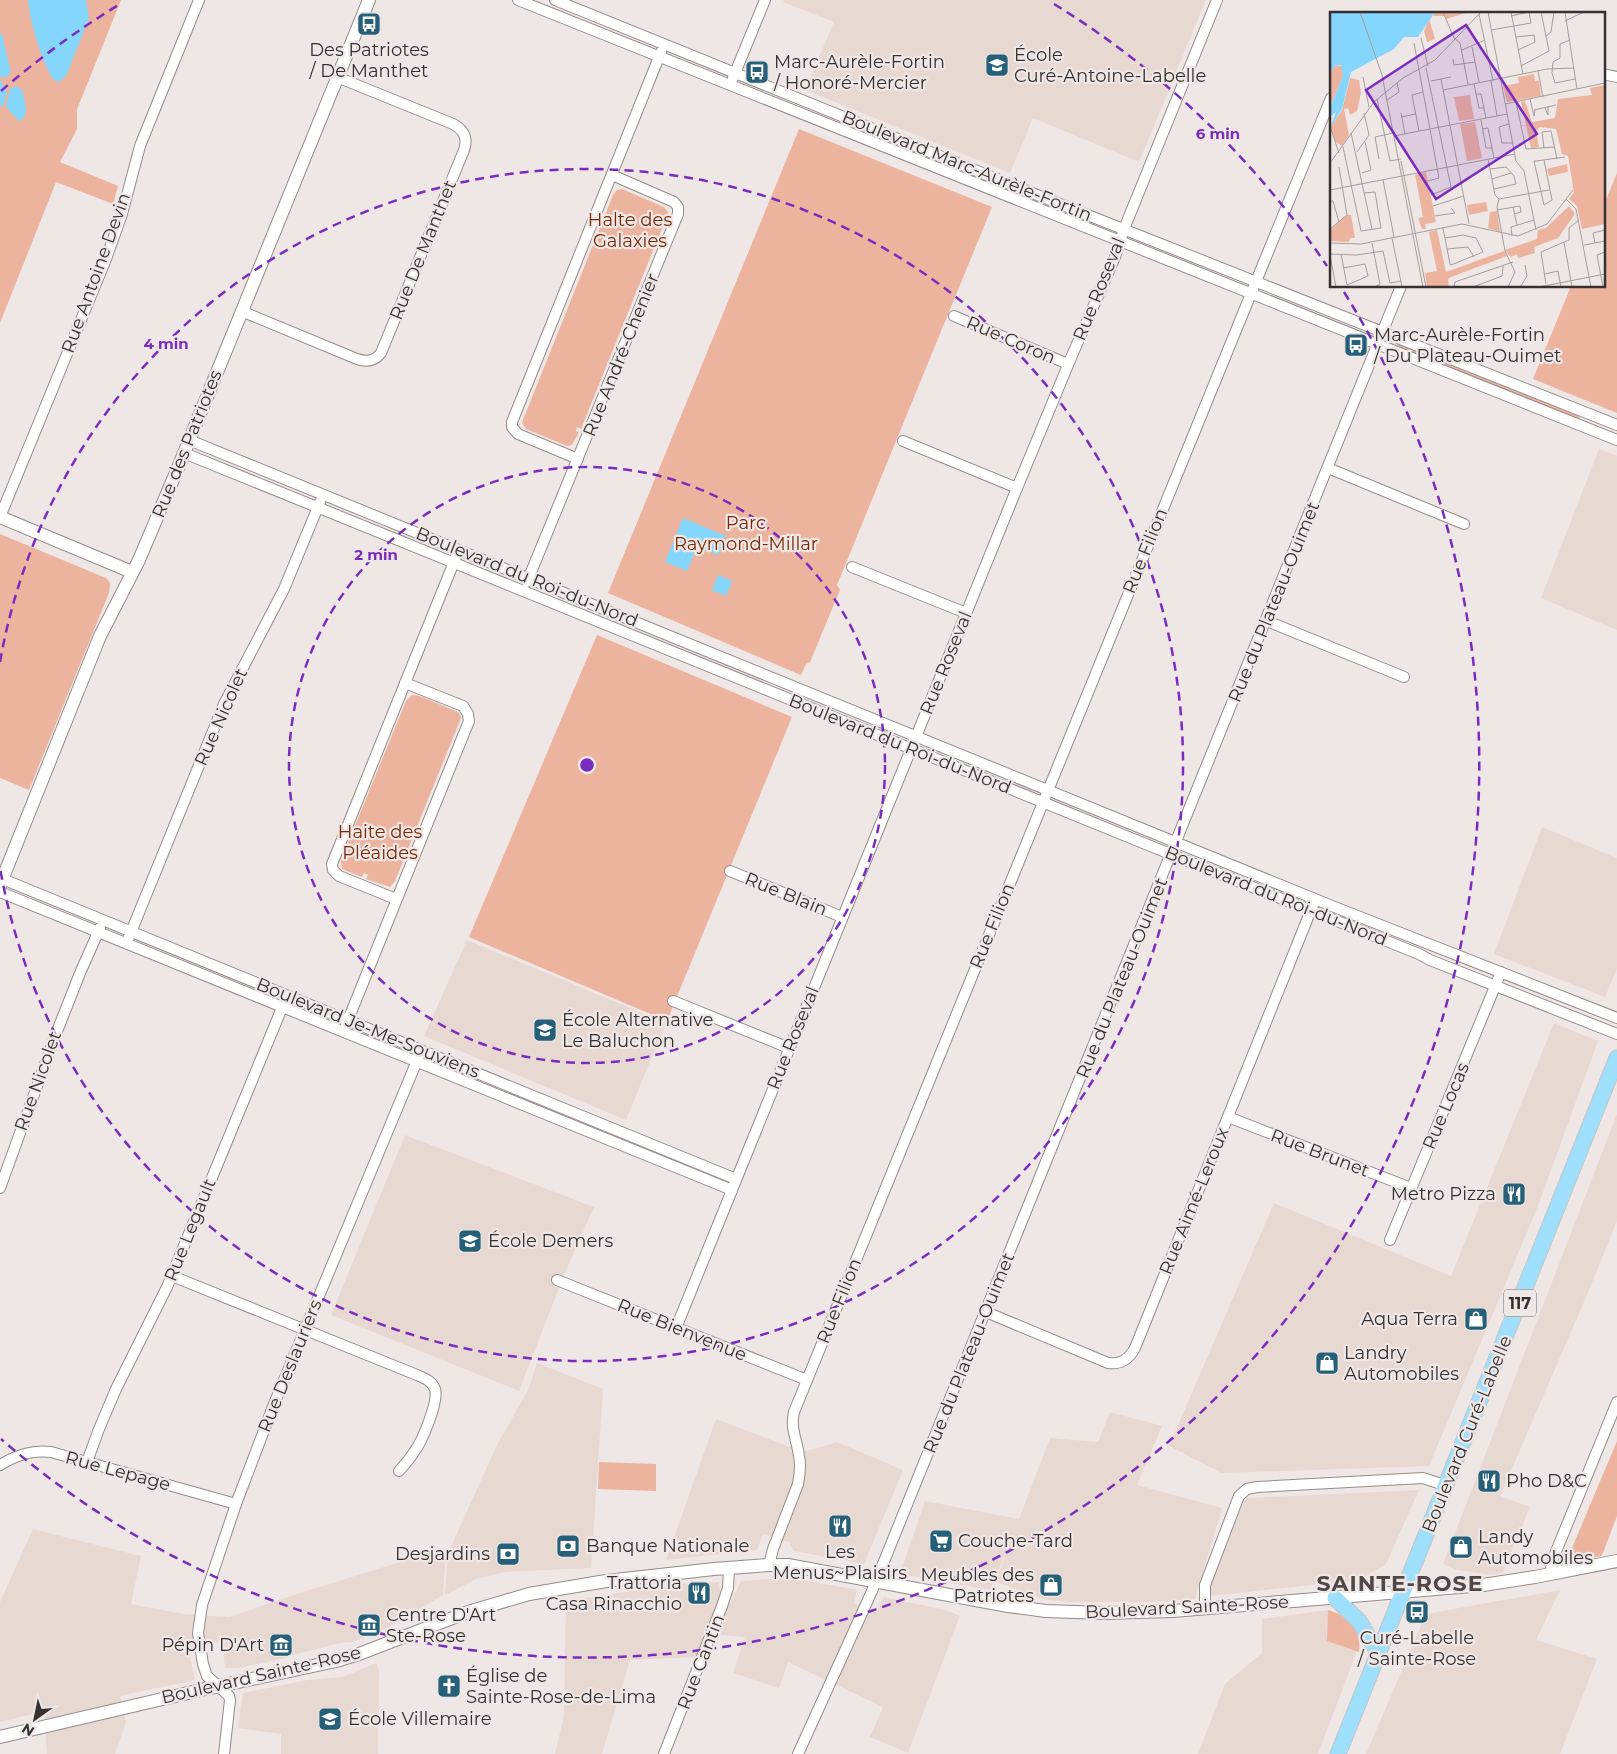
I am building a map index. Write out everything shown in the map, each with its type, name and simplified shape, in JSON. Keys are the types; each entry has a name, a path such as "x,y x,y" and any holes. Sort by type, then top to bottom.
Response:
{"main road":[{"name":"Boulevard Curé-Labelle","path":"1338,1754 1617,1058"},
{"path":"1335,1598 1359,1621 1379,1654"}],"street":[{"name":"Rue Antoine Devin","path":"0,517 106,259 122,214 140,146 199,0"},
{"name":"Rue des Patriotes","path":"1,883 98,642 132,572 184,453 369,0"},
{"name":"Boulevard Marc-Aurèle-Fortin","path":"518,0 1617,440"},
{"name":"Boulevard Marc-Aurèle-Fortin","path":"555,0 1617,426"},
{"path":"730,86 765,0"},
{"name":"Rue Roseval","path":"676,1328 1017,488 1115,257 1119,241 1218,0"},
{"path":"659,57 664,44"},
{"name":"Rue André-Chenier","path":"578,460 518,434 512,428 512,422 659,57"},
{"path":"1604,74 1617,77"},
{"name":"Rue De Manthet","path":"241,311 366,361 374,360 379,356 394,322 464,150 466,138 464,132 457,126 338,77"},
{"path":"1250,294 1330,100"},
{"name":"Rue André-Chenier","path":"524,590 678,214 678,207 674,202 612,176"},
{"path":"1378,345 1400,288"},
{"name":"Rue Filion","path":"769,1565 799,1478 800,1462 792,1423 794,1412 1250,294"},
{"name":"Rue Coron","path":"954,316 1068,364"},
{"name":"Rue du Plateau-Ouimet","path":"798,1754 876,1582 1378,345"},
{"name":"Boulevard du Roi-du-Nord","path":"189,440 1316,900 1617,1018"},
{"path":"903,441 1017,488"},
{"name":"Boulevard du Roi-du-Nord","path":"184,453 1617,1034"},
{"path":"1328,468 1464,524"},
{"name":"Rue Nicolet","path":"126,943 224,704 284,589 323,494"},
{"path":"0,517 132,572"},
{"path":"396,899 339,876 333,870 332,864 460,549"},
{"path":"852,566 966,613"},
{"path":"1267,621 1404,677"},
{"path":"343,1032 469,718 467,711 462,706 405,683"},
{"name":"Rue Blain","path":"730,871 842,917"},
{"name":"Boulevard Je-Me-Souviens","path":"1,883 131,931 736,1179"},
{"name":"Boulevard Je-Me-Souviens","path":"1,883 98,932 732,1190"},
{"name":"Rue Aimé-Leroux","path":"986,1312 1108,1363 1127,1360 1135,1348 1316,900"},
{"name":"Rue Nicolet","path":"0,1188 56,1034 103,920"},
{"name":"Rue Locas","path":"1390,1240 1501,972"},
{"name":"Rue Legault","path":"87,1462 116,1389 172,1276 287,995"},
{"path":"673,1001 789,1048"},
{"name":"Rue Deslauriers","path":"224,1754 230,1700 229,1696 206,1674 203,1664 198,1639 198,1621 205,1594 236,1504 305,1329 421,1050"},
{"name":"Rue Brunet","path":"1228,1117 1412,1188"},
{"path":"172,1276 417,1375 432,1384 436,1394 433,1407 416,1451 399,1471"},
{"name":"Rue Bienvenue","path":"558,1280 807,1380"},
{"path":"1552,1574 1551,1566 1553,1560 1617,1402"},
{"name":"Rue Lepage","path":"0,1465 16,1456 38,1451 50,1452 236,1504"},
{"path":"1205,1608 1205,1585 1212,1564 1239,1496 1247,1489 1266,1486 1424,1478 1447,1486"},
{"name":"Boulevard Sainte-Rose","path":"0,1737 218,1686 336,1661 468,1612 530,1594 606,1581 769,1565 807,1568 1008,1606 1046,1611 1104,1613 1205,1608 1492,1584 1617,1561"},
{"name":"Rue Cantin","path":"664,1754 719,1615 728,1588 729,1568"}],"shaded area":[{"name":"École Curé-Antoine-Labelle","path":"784,0 1206,0 1139,162 1033,118 1010,173 805,90 834,22 783,2"},
{"path":"1599,449 1617,456 1617,630 1541,598"},
{"path":"1542,827 1617,858 1617,969 1605,997 1494,954"},
{"name":"École Alternative Le Baluchon","path":"467,940 666,1023 626,1120 424,1036"},
{"path":"1554,1023 1598,1041 1538,1206 1429,1466 1222,1473 1169,1446 1274,1203 1451,1276"},
{"path":"1617,1114 1617,1221 1500,1496 1530,1507 1503,1572 1492,1575 1457,1570 1443,1564"},
{"name":"École Demers","path":"405,1135 594,1207 564,1275 519,1391 331,1315"},
{"path":"537,1363 603,1389 591,1568 505,1572 476,1579 445,1595 448,1553 497,1445 529,1388"},
{"path":"1110,1412 1162,1426 1137,1485 1222,1508 1195,1599 1154,1602 1071,1602 1046,1600 996,1582 1010,1543 990,1590 900,1574 925,1501 1019,1519 1050,1438 1098,1442"},
{"path":"716,1419 803,1452 837,1442 903,1470 864,1564 794,1551 789,1542 763,1534 757,1550 666,1560"},
{"path":"1419,1490 1386,1564 1359,1580 1210,1596 1213,1573 1246,1498"},
{"path":"33,1529 141,1556 131,1604 183,1614 229,1617 446,1548 443,1595 389,1627 353,1642 339,1643 268,1662 237,1668 225,1668 222,1642 188,1648 195,1680 120,1696 126,1722 115,1754 47,1754 44,1711 0,1722 0,1602"},
{"path":"791,1578 857,1590 854,1603 877,1612 884,1597 945,1610 960,1616 908,1753 870,1737 883,1707 788,1662 779,1688 733,1673 745,1637 707,1634 697,1657 630,1660 602,1754 555,1754 564,1716 566,1601 679,1584 719,1582 721,1602 730,1604 741,1581"},
{"path":"1560,1590 1536,1640 1597,1659 1560,1754 1366,1754 1426,1614"},
{"path":"1328,1610 1327,1641 1357,1651 1318,1754 1198,1754 1225,1684 1262,1653 1262,1619"},
{"name":"École Villemaire","path":"376,1663 379,1670 378,1754 281,1754 281,1734 238,1728 243,1693 307,1680 343,1677"}],"green space":[{"path":"0,0 121,0 77,109 77,129 60,162 118,186 113,204 56,182 0,323"},
{"name":"Parc Raymond-Millar","path":"799,129 992,207 837,585 840,590 810,662 806,664 801,675 608,593"},
{"path":"1617,173 1617,413 1533,379 1570,288 1604,288 1604,205"},
{"name":"Halte des Galaxies","path":"622,189 664,207 668,212 581,429 577,427 576,431 579,432 572,445 567,446 526,429 522,423 613,195 617,190"},
{"path":"1397,343 1580,417 1578,419 1397,347"},
{"path":"0,534 106,578 110,583 109,593 29,790 0,778"},
{"path":"597,635 792,717 667,1021 469,937"},
{"name":"Haite des Pléaides","path":"412,695 420,696 455,711 459,713 461,718 395,881 390,887 366,879 368,875 364,873 362,877 342,869 341,860 406,701"},
{"path":"1617,1441 1617,1516 1603,1553 1601,1556 1569,1562 1567,1560"},
{"path":"599,1462 656,1464 656,1491 598,1489"},
{"path":"1328,1610 1342,1616 1352,1625 1358,1637 1359,1652 1327,1641"}],"water":[{"path":"28,0 86,0 89,18 66,76 59,82 53,79 40,51"},
{"path":"0,34 2,34 11,72 5,78 0,76"},
{"path":"0,80 7,92 4,104 0,107"},
{"path":"16,86 22,90 26,108 25,116 19,121 6,107 10,89"},
{"path":"683,518 726,536 718,555 697,547 687,571 665,562"},
{"path":"718,575 732,581 726,596 712,590"}],"place":[{"name":"Des Patriotes / De Manthet","path":"369,24"},
{"name":"École Curé-Antoine-Labelle","path":"997,65"},
{"name":"Marc-Aurèle-Fortin / Honoré-Mercier","path":"757,72"},
{"name":"Marc-Aurèle-Fortin / Du Plateau-Ouimet","path":"1356,345"},
{"name":"École Alternative Le Baluchon","path":"545,1030"},
{"name":"Metro Pizza","path":"1514,1194"},
{"name":"École Demers","path":"470,1241"},
{"name":"Aqua Terra","path":"1476,1319"},
{"name":"Landry Automobiles","path":"1327,1363"},
{"name":"Pho D&C","path":"1489,1481"},
{"name":"Les Menus~Plaisirs","path":"840,1526"},
{"name":"Couche-Tard","path":"941,1541"},
{"name":"Banque Nationale","path":"568,1546"},
{"name":"Landy Automobiles","path":"1461,1547"},
{"name":"Desjardins","path":"508,1554"},
{"name":"Meubles des Patriotes","path":"1051,1585"},
{"name":"Trattoria Casa Rinacchio","path":"699,1593"},
{"name":"Curé-Labelle / Sainte-Rose","path":"1417,1612"},
{"name":"Centre D'Art Ste-Rose","path":"369,1625"},
{"name":"Pépin D'Art","path":"281,1645"},
{"name":"Église de Sainte-Rose-de-Lima","path":"449,1686"},
{"name":"École Villemaire","path":"330,1719"}],"district":[{"name":"SAINTE-ROSE","path":"1400,1583"}]}
